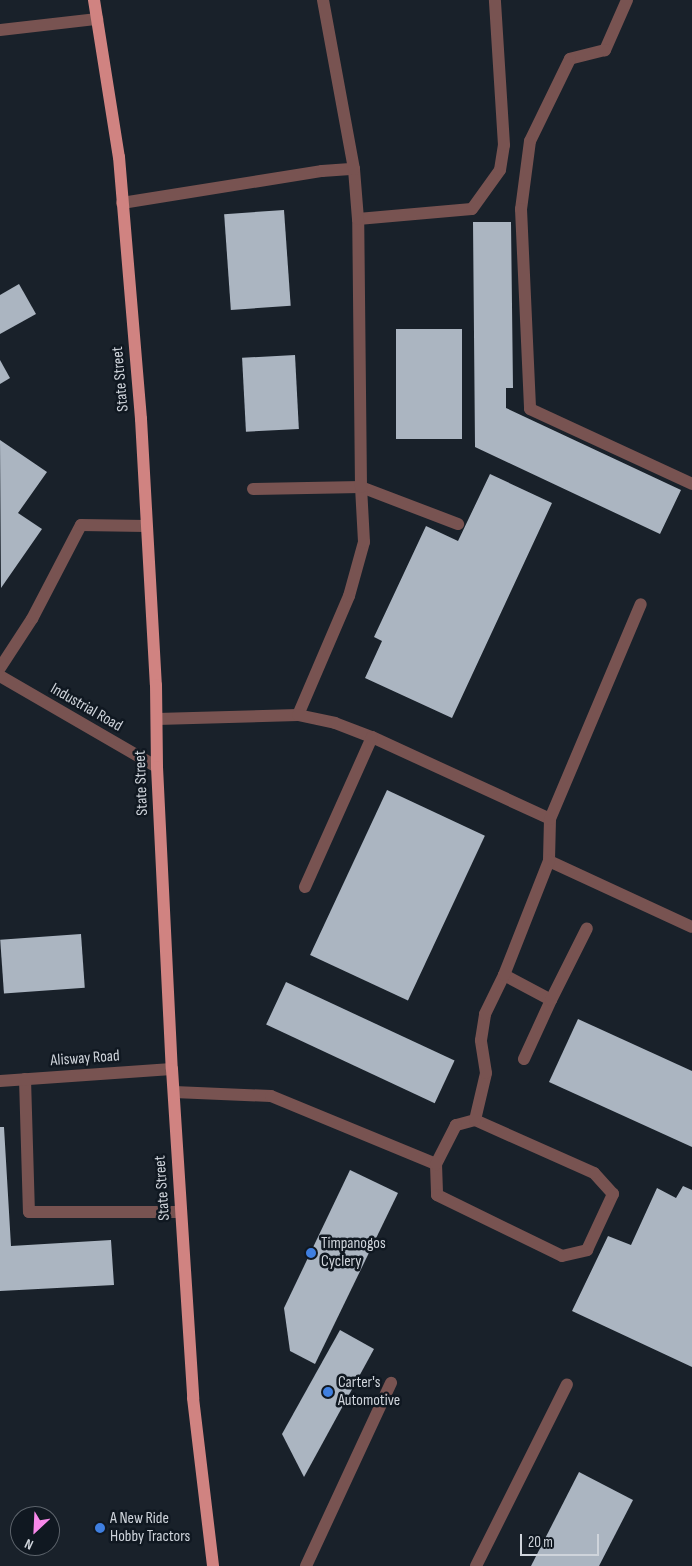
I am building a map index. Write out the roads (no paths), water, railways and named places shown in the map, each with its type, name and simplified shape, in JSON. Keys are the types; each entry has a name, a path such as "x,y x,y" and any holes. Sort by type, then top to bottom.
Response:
{"main road":[{"name":"State Street","path":"94,0 119,157 141,419 157,719 157,767 172,1069 193,1398 213,1566"}],"street":[{"path":"298,714 349,596 364,542 361,487 358,218 354,169 323,0"},
{"path":"358,218 472,209 500,170 504,145 496,0"},
{"path":"628,0 605,50 570,59 530,141 521,209 530,409 692,484"},
{"path":"0,30 97,19"},
{"path":"122,203 322,171 354,169"},
{"path":"253,489 361,487 458,524"},
{"path":"0,668 32,619 81,525 146,526"},
{"path":"475,1120 486,1073 481,1040 485,1014 504,975 549,861 550,819 642,604"},
{"name":"Industrial Road","path":"0,676 157,767"},
{"path":"157,719 298,714 335,723 372,737 550,819"},
{"path":"305,888 372,737"},
{"path":"549,861 692,927"},
{"path":"524,1060 587,928"},
{"path":"504,975 551,1000"},
{"name":"Alisway Road","path":"0,1081 172,1069"},
{"path":"25,1079 29,1212 181,1212"},
{"path":"174,1092 271,1096 436,1164"},
{"path":"475,1120 594,1173 613,1194 587,1250 562,1256 437,1195 436,1164 456,1125 475,1120"},
{"path":"306,1566 391,1383"},
{"path":"476,1566 567,1384"}],"place":[{"name":"Timpanogos Cyclery","path":"311,1253"},
{"name":"Carter's Automotive","path":"328,1392"},
{"name":"A New Ride Hobby Tractors","path":"100,1528"}]}
